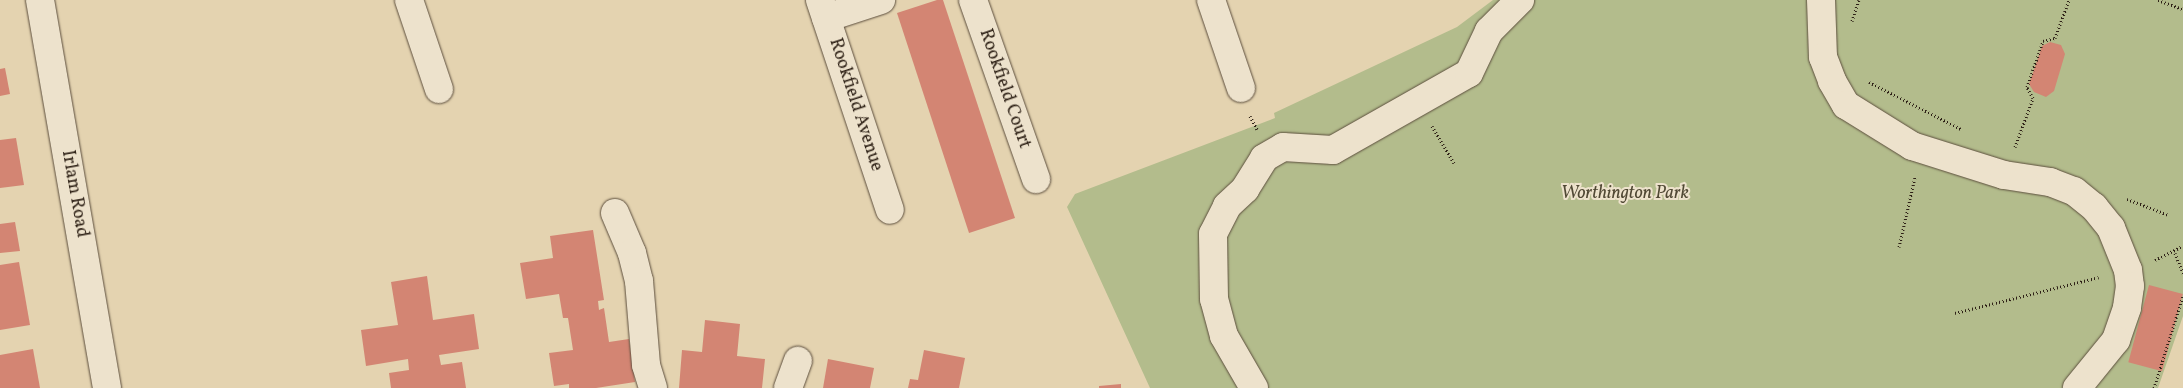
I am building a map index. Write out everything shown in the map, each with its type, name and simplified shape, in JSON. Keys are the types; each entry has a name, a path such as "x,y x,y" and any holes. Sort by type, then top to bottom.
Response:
{"street":[{"name":"Irlam Road","path":"40,0 107,388"},
{"path":"410,0 439,89"},
{"path":"823,9 881,0"},
{"name":"Rookfield Court","path":"973,0 1036,179"},
{"path":"1211,0 1241,88"},
{"path":"1254,388 1224,336 1214,299 1213,234 1227,206 1245,189 1258,165 1283,147 1333,150 1469,73 1489,30 1520,0"},
{"path":"1821,0 1823,57 1846,104 1921,149 2004,174 2050,182 2074,191 2094,207 2110,228 2128,270 2130,286 2127,308 2116,340 2077,388"},
{"name":"Rookfield Avenue","path":"823,9 890,210"},
{"path":"615,213 632,253 639,281 646,365 652,388"},
{"path":"788,388 798,361"}],"path":[{"path":"1850,28 1859,0"},
{"path":"2012,154 2033,98 2027,87 2042,41 2055,38 2070,0"},
{"path":"2158,0 2183,9"},
{"path":"1863,79 1968,132"},
{"path":"1241,88 1254,127 1283,147"},
{"path":"1418,102 1454,163"},
{"path":"1899,246 1921,149"},
{"path":"2122,197 2169,215"},
{"path":"2176,253 2183,273"},
{"path":"1955,312 2128,270"},
{"path":"2154,388 2183,296"}],"green space":[{"name":"Worthington Park","path":"1493,0 2183,0 2183,316 2158,388 1150,388 1067,207 1075,194 1275,118 1274,113 1457,27"}],"building":[{"path":"937,0 943,0 1015,218 969,233 897,13"},
{"path":"2050,42 2061,45 2065,54 2054,91 2046,97 2034,92 2029,84 2042,46"},
{"path":"5,68 10,94 0,96 0,69"},
{"path":"16,138 24,185 0,188 0,140"},
{"path":"15,222 20,251 0,253 0,224"},
{"path":"593,230 604,300 598,301 599,310 604,308 609,342 629,339 635,382 596,388 569,388 569,384 554,386 549,353 573,350 568,318 563,318 559,294 526,299 520,263 553,258 550,236"},
{"path":"19,262 30,325 0,330 0,265"},
{"path":"427,276 433,320 474,314 479,349 439,355 441,365 462,362 466,388 391,388 389,373 409,370 408,359 366,366 361,330 398,325 391,282"},
{"path":"2149,285 2183,294 2162,371 2128,362"},
{"path":"705,320 740,324 737,356 765,359 762,388 679,388 682,350 702,352"},
{"path":"33,349 40,388 0,388 0,355"},
{"path":"924,350 965,358 959,388 908,388 910,379 918,380"},
{"path":"828,359 874,368 870,388 823,388"},
{"path":"1121,384 1121,388 1099,388 1099,386"}]}
